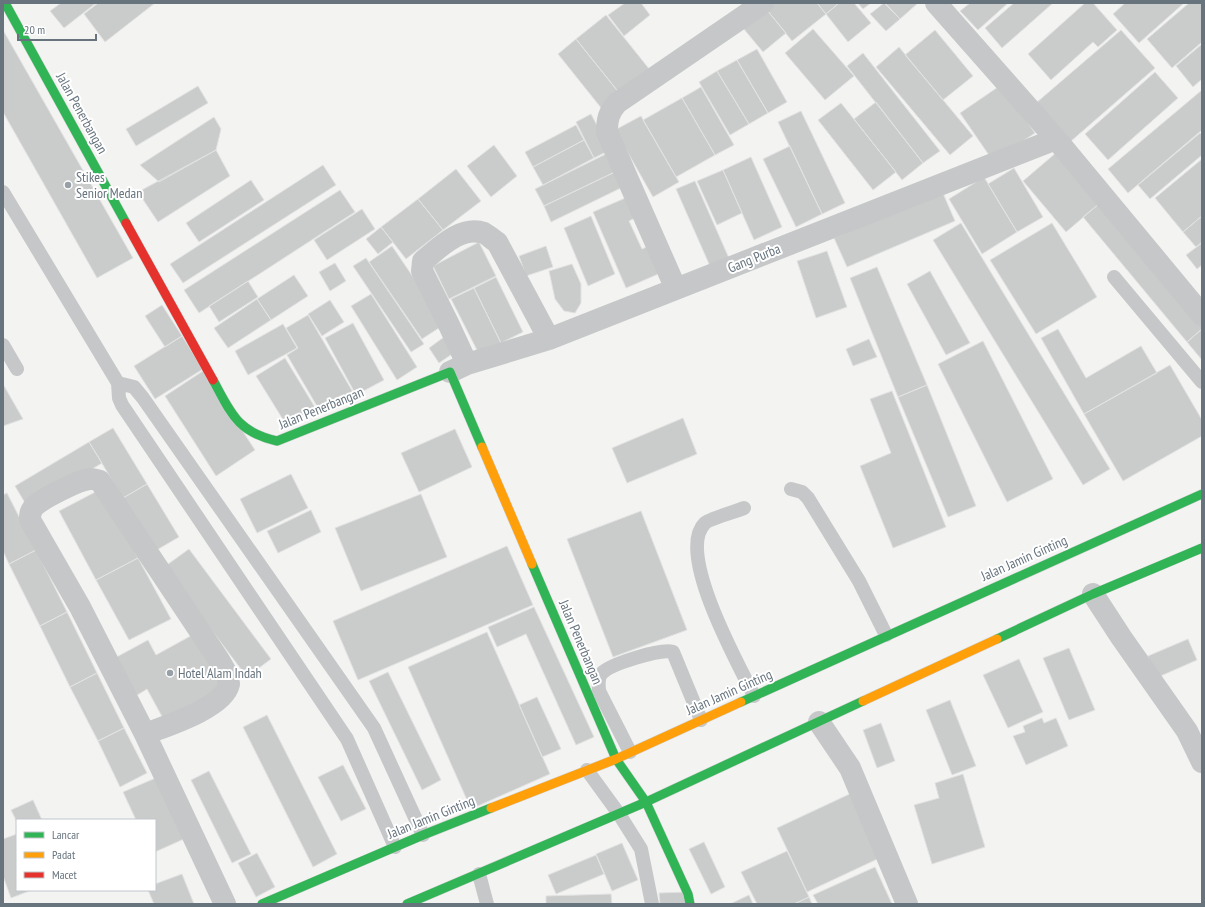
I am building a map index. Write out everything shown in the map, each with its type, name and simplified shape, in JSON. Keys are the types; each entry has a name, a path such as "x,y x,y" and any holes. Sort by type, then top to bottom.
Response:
{"main road":[{"name":"Jalan Penerbangan","path":"5,3 226,404 244,428 256,437 277,441 458,368 616,759 646,802 688,894 690,904"},
{"name":"Jalan Jamin Ginting","path":"262,904 423,835 616,759 886,635 1202,494"},
{"path":"407,904 646,802 1093,594 1202,548"}],"street":[{"path":"676,289 607,132 607,120 610,110 763,3"},
{"path":"936,3 1056,139 1202,315"},
{"name":"Gang Purba","path":"458,368 549,339 1056,139"},
{"path":"458,368 449,325 428,284 421,266 423,261 445,243 468,232 484,233 497,242 549,339"},
{"path":"145,734 196,715 224,693 229,684 227,674 100,481 92,479 68,488 39,503 30,513 30,520 80,607 145,734 225,904"},
{"path":"1093,594 1121,637 1187,731 1202,762"},
{"path":"819,722 850,768 906,904"}],"lane":[{"path":"3,192 118,382 119,398 122,406 347,739 395,847"},
{"path":"1114,277 1202,382"},
{"path":"3,345 17,369"},
{"path":"118,382 134,387 143,398 374,728 423,835"},
{"path":"791,489 802,492 808,498 859,581 886,635"},
{"path":"744,508 705,523 699,533 696,547 703,583 724,635 754,696"},
{"path":"630,752 599,691 598,681 602,673 634,658 660,651 673,652 701,720"},
{"path":"588,770 619,814 641,849 652,904"},
{"path":"479,874 487,904"}],"building":[{"path":"61,3 96,3 64,28 50,11"},
{"path":"98,3 155,3 105,42 84,14"},
{"path":"625,3 641,3 650,15 624,36 608,15"},
{"path":"775,3 817,3 826,14 792,41 767,10"},
{"path":"817,3 839,3 826,14"},
{"path":"839,3 854,3 871,23 848,42 826,14"},
{"path":"858,3 871,3 863,9"},
{"path":"884,3 900,19 886,31 870,14"},
{"path":"885,3 918,3 900,19"},
{"path":"970,3 1008,3 978,30 960,11"},
{"path":"1014,3 1053,3 1002,48 985,28"},
{"path":"1085,3 1093,3 1117,30 1098,47 1093,42 1051,80 1028,54"},
{"path":"1125,3 1184,3 1139,43 1113,14"},
{"path":"1189,3 1202,3 1202,42 1172,68 1147,39"},
{"path":"767,10 786,33 763,52 743,28"},
{"path":"606,15 650,70 620,94 576,39"},
{"path":"813,29 854,76 825,100 785,53"},
{"name":"Stikes Senior Medan","path":"3,30 133,258 97,278 3,112"},
{"path":"935,30 973,76 943,100 905,55"},
{"path":"1121,30 1155,68 1070,142 1036,103"},
{"path":"576,39 620,94 602,109 558,54"},
{"path":"1202,44 1202,79 1193,87 1176,66"},
{"path":"899,47 973,136 950,155 876,67"},
{"path":"757,49 787,102 768,113 737,60"},
{"path":"863,53 940,151 923,163 847,66"},
{"path":"737,60 768,113 749,124 717,71"},
{"path":"717,71 749,124 730,135 699,82"},
{"path":"1155,72 1178,98 1108,160 1085,134"},
{"path":"1001,85 1035,133 993,161 960,113"},
{"path":"198,86 208,103 136,146 126,129"},
{"path":"701,87 734,145 715,155 682,98"},
{"path":"1202,90 1202,130 1128,193 1108,169"},
{"path":"682,98 715,155 676,177 643,120"},
{"path":"876,102 923,163 902,180 854,119"},
{"path":"841,103 896,172 873,190 818,120"},
{"path":"801,111 845,203 822,214 778,122"},
{"path":"591,114 610,150 594,158 576,122"},
{"path":"641,116 679,182 653,197 615,130"},
{"path":"214,117 221,129 216,150 159,182 140,165"},
{"path":"576,125 584,140 533,167 525,152"},
{"path":"1200,133 1202,135 1202,155 1150,199 1138,185"},
{"path":"584,140 594,158 543,185 533,167"},
{"path":"494,145 517,176 491,197 467,166"},
{"path":"790,146 822,214 796,227 763,159"},
{"path":"216,150 230,176 158,222 138,192"},
{"path":"610,152 619,170 544,206 535,189"},
{"path":"1057,152 1100,203 1066,232 1023,181"},
{"path":"751,157 782,227 754,240 723,170"},
{"path":"1202,159 1202,216 1183,232 1155,198"},
{"path":"323,165 336,185 183,283 170,264"},
{"path":"1014,168 1043,217 1017,232 988,184"},
{"path":"456,169 481,201 443,230 418,199"},
{"path":"619,170 627,185 551,222 544,206"},
{"path":"723,170 742,213 717,225 697,181"},
{"path":"984,177 1017,232 982,254 949,199"},
{"path":"251,180 264,200 199,242 186,223"},
{"path":"695,181 732,265 713,273 676,189"},
{"path":"340,190 355,212 199,313 184,290"},
{"path":"942,191 955,221 847,267 834,238"},
{"path":"630,196 639,216 629,221 642,249 651,245 663,272 626,288 593,212"},
{"path":"418,199 443,230 406,259 381,227"},
{"path":"1100,203 1202,325 1202,329 1187,342 1083,217"},
{"path":"362,209 375,229 327,260 314,240"},
{"path":"591,216 615,274 588,286 564,228"},
{"path":"1202,216 1202,242 1196,247 1183,232"},
{"path":"961,223 1110,469 1083,485 933,240"},
{"path":"1052,223 1097,297 1036,334 990,260"},
{"path":"381,227 393,242 378,254 366,239"},
{"path":"479,242 496,276 449,299 433,266"},
{"path":"1202,243 1202,265 1197,269 1186,255"},
{"path":"392,246 445,324 422,339 369,262"},
{"path":"546,246 553,267 526,276 519,256"},
{"path":"827,251 847,307 816,318 797,261"},
{"path":"366,258 424,344 411,352 353,266"},
{"path":"335,263 346,281 330,291 319,272"},
{"path":"572,264 581,284 581,303 575,313 564,311 555,299 549,271"},
{"path":"877,267 927,385 898,397 850,278"},
{"path":"930,271 970,343 946,355 907,284"},
{"path":"294,275 308,296 271,320 257,299"},
{"path":"496,277 523,332 501,343 474,288"},
{"path":"248,281 258,297 219,322 209,306"},
{"path":"474,288 501,343 479,354 451,299"},
{"path":"371,294 417,367 397,380 351,306"},
{"path":"257,299 271,320 228,348 214,328"},
{"path":"330,300 344,322 322,336 308,314"},
{"path":"162,305 182,336 165,347 145,316"},
{"path":"308,315 354,394 321,413 287,355 298,348 286,328"},
{"path":"353,323 384,380 356,395 325,338"},
{"path":"283,324 297,348 248,375 235,351"},
{"path":"1058,329 1086,378 1141,346 1157,373 1084,414 1041,338"},
{"path":"1202,329 1202,360 1187,342"},
{"path":"182,336 203,369 155,399 134,366"},
{"path":"444,337 455,352 439,363 429,348"},
{"path":"869,339 877,357 853,366 846,349"},
{"path":"983,341 1053,479 1007,502 938,364"},
{"path":"285,358 316,409 287,426 256,376"},
{"path":"1170,365 1202,420 1202,436 1123,481 1084,414"},
{"path":"203,371 255,450 216,476 165,396"},
{"path":"3,384 23,419 3,426"},
{"path":"927,385 976,506 948,517 898,397"},
{"path":"892,391 946,527 893,548 860,466 891,453 870,399"},
{"path":"683,418 697,454 627,483 612,448"},
{"path":"113,428 147,484 123,498 89,442"},
{"path":"455,429 472,467 419,492 401,453"},
{"path":"89,442 102,463 28,508 15,486"},
{"path":"291,474 308,508 257,533 240,499"},
{"path":"147,484 179,537 155,551 123,498"},
{"path":"101,489 138,558 96,580 59,511"},
{"path":"7,493 36,550 9,564 3,551 3,495"},
{"path":"421,494 447,557 361,591 335,528"},
{"path":"311,510 321,532 278,553 267,531"},
{"path":"641,511 687,630 613,657 567,539"},
{"path":"507,546 533,605 358,680 333,621"},
{"path":"189,549 271,659 247,677 164,567"},
{"path":"36,550 67,612 40,626 9,564"},
{"path":"138,558 171,619 129,640 96,580"},
{"path":"534,607 594,737 576,745 526,634 497,647 488,627"},
{"path":"67,612 97,673 70,687 40,626"},
{"path":"487,632 550,774 471,809 408,667"},
{"name":"Hotel Alam Indah","path":"196,633 227,687 165,722 147,689 134,697 113,659 148,640 156,655"},
{"path":"1188,639 1197,660 1156,678 1148,656"},
{"path":"1069,648 1095,710 1069,720 1043,658"},
{"path":"1019,659 1043,712 1008,728 983,675"},
{"path":"388,672 441,780 422,790 369,681"},
{"path":"97,673 124,728 98,741 70,687"},
{"path":"537,697 561,749 542,757 519,705"},
{"path":"950,700 976,766 952,775 926,710"},
{"path":"267,715 337,854 313,867 243,727"},
{"path":"1042,718 1044,723 1056,718 1068,746 1026,765 1013,736 1025,732 1023,726"},
{"path":"881,723 895,761 877,768 863,730"},
{"path":"124,728 147,773 120,787 98,741"},
{"path":"343,765 366,809 341,821 318,777"},
{"path":"209,771 251,854 232,863 191,780"},
{"path":"963,774 985,847 932,864 914,805 939,798 935,783"},
{"path":"158,777 186,838 156,852 156,819 136,819 123,792"},
{"path":"856,791 886,855 807,892 777,828"},
{"path":"33,800 42,819 16,820 11,810"},
{"path":"16,834 16,891 29,891 11,898 3,876 3,839"},
{"path":"704,842 725,887 711,894 689,849"},
{"path":"622,843 638,880 612,891 596,854"},
{"path":"787,851 809,897 794,904 757,904 741,872"},
{"path":"257,853 275,887 256,897 238,863"},
{"path":"596,855 604,874 556,894 548,875"},
{"path":"875,867 892,904 818,904 813,895"},
{"path":"182,874 194,904 154,904 148,891 156,891 156,884"},
{"path":"687,892 687,904 660,904 659,893"},
{"path":"611,894 612,904 546,904 546,896"},
{"path":"749,895 753,904 730,904"},
{"path":"809,897 812,904 794,904"}],"traffic: fast":[{"path":"5,3 126,223"},
{"path":"213,380 237,420 253,432 277,441 450,372 482,447"},
{"path":"741,702 1202,494"},
{"path":"997,639 1093,594 1202,548"},
{"path":"532,564 616,759 646,802 688,894 690,904"},
{"path":"407,904 646,802 863,701"},
{"path":"262,904 423,835 491,808"}],"traffic: slow":[{"path":"482,447 532,564"},
{"path":"863,701 997,639"},
{"path":"491,808 616,759 741,702"}],"traffic: jam":[{"path":"126,223 213,380"}],"place":[{"name":"Stikes Senior Medan","path":"68,185"},
{"name":"Hotel Alam Indah","path":"170,673"}]}
